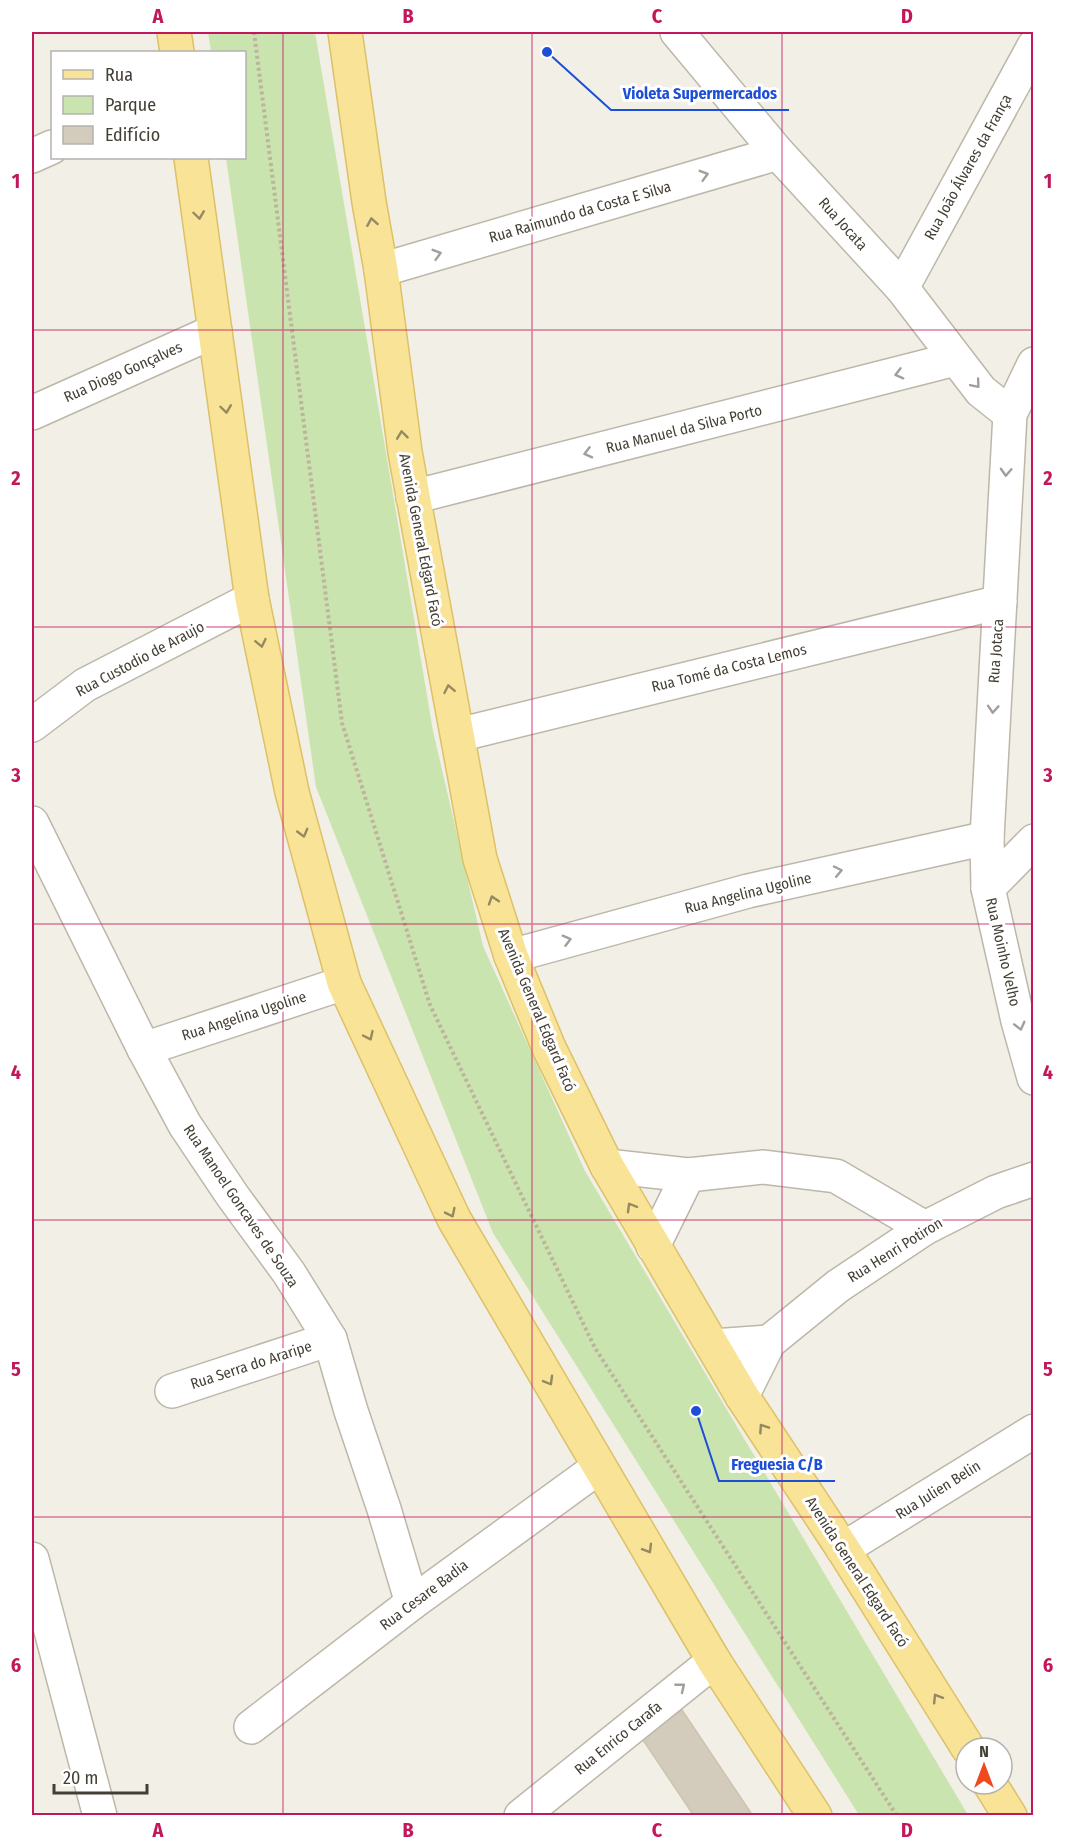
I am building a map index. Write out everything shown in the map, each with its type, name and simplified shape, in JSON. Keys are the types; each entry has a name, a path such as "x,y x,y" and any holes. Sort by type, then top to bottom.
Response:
{"main road":[{"path":"174,32 177,51"},
{"name":"Avenida General Edgard Facó","path":"345,32 413,497 480,859 511,956 549,1048 607,1166 653,1246 742,1396 843,1549 960,1736"},
{"path":"191,159 252,599 292,792 344,983 454,1219 714,1660 815,1815"},
{"path":"998,1796 1010,1815"}],"street":[{"name":"Rua Jocata","path":"677,32 778,153 902,288 981,391 1010,414"},
{"name":"Rua João Álvares da França","path":"902,288 1034,45"},
{"path":"32,156 51,147"},
{"name":"Rua Raimundo da Costa E Silva","path":"381,270 778,153"},
{"name":"Rua Diogo Gonçalves","path":"32,413 215,331"},
{"name":"Rua Manuel da Silva Porto","path":"413,497 955,359"},
{"path":"1010,414 1034,364"},
{"name":"Rua Jotaca","path":"988,888 990,758 1010,414"},
{"name":"Rua Custodio de Araujo","path":"32,725 85,685 252,599"},
{"name":"Rua Tomé da Costa Lemos","path":"458,735 1000,602"},
{"name":"Rua Manoel Goncaves de Souza","path":"32,824 144,1049 185,1125 288,1273 330,1339 412,1603"},
{"name":"Rua Angelina Ugoline","path":"511,956 748,891 987,838"},
{"name":"Rua Moinho Velho","path":"1034,841 988,888 1034,1078"},
{"name":"Rua Angelina Ugoline","path":"144,1049 344,983"},
{"path":"607,1166 688,1175 764,1167 836,1176 925,1228"},
{"path":"653,1246 688,1175"},
{"name":"Rua Henri Potiron","path":"742,1396 769,1342 838,1286 925,1228 996,1192 1034,1179"},
{"name":"Rua Serra do Araripe","path":"171,1391 330,1339"},
{"path":"712,1346 769,1342"},
{"name":"Rua Julien Belin","path":"843,1549 1034,1431"},
{"name":"Rua Cesare Badia","path":"251,1727 412,1603 599,1467"},
{"path":"32,1559 100,1815"},
{"name":"Rua Enrico Carafa","path":"521,1815 714,1660"}],"green space":[{"path":"208,32 315,32 433,731 483,946 585,1171 954,1791 954,1796 957,1796 968,1815 859,1815 493,1233 316,787 226,159 246,159 246,51 211,51"}],"building":[{"path":"682,1710 753,1816 689,1816 692,1813 641,1737"}],"place":[{"name":"Violeta Supermercados","path":"547,52"},
{"name":"Freguesia C/B","path":"696,1411"}]}
